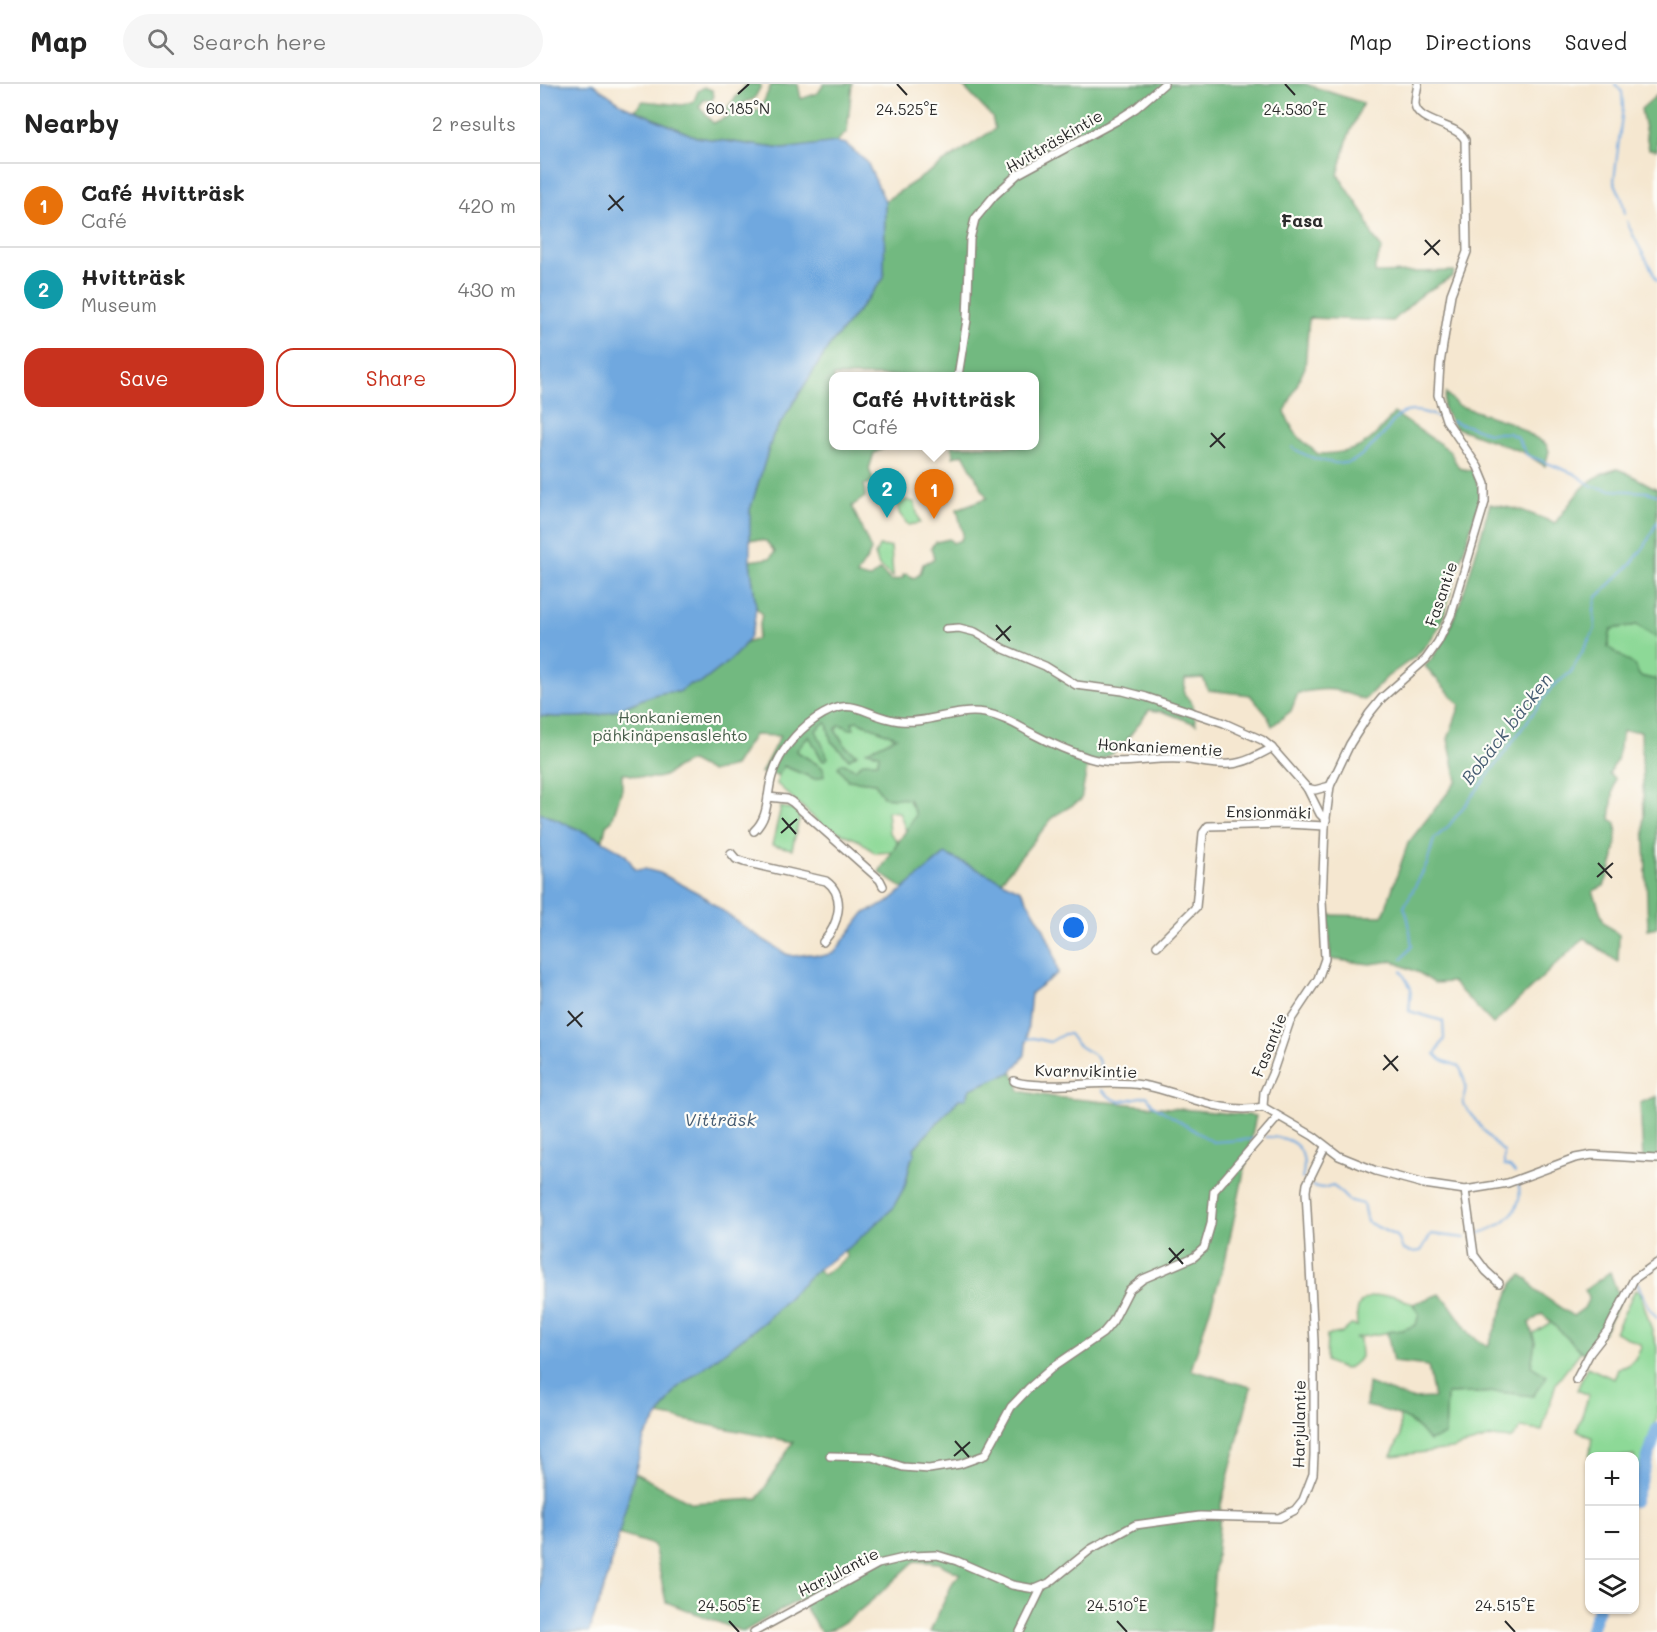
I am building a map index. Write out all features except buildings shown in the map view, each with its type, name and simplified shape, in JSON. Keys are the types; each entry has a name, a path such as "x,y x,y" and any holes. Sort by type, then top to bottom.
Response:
{"street":[{"name":"Hvitträskintie","path":"959,372 968,320 970,239 972,225 978,215 1018,174 1116,121 1136,108 1164,84"},
{"name":"Fasantie","path":"1263,1107 1264,1092 1290,1021 1308,996 1325,959 1322,901 1325,823 1330,786 1350,744 1369,714 1382,698 1426,659 1438,642 1451,615 1485,502 1485,484 1478,467 1446,420 1438,395 1440,364 1451,294 1467,252 1465,140 1460,134 1425,117 1418,110 1415,101 1418,84"},
{"path":"946,629 959,628 975,632 1004,649 1045,666 1076,685 1123,691 1146,697 1224,723 1262,740 1272,748 1307,788 1325,823"},
{"name":"Honkaniementie","path":"754,831 760,826 766,812 778,759 801,730 813,720 842,705 854,706 885,718 915,722 950,713 984,713 1004,718 1049,742 1100,761 1181,759 1212,765 1230,764 1244,761 1272,748"},
{"path":"1307,788 1316,790 1330,786"},
{"path":"768,797 788,799 792,802 880,880 883,886"},
{"name":"Ensionmäki","path":"1157,946 1196,907 1203,833 1208,826 1325,823"},
{"path":"731,853 736,859 826,881 831,885 836,891 838,907 831,934 823,942"},
{"name":"Kvarnvikintie","path":"1014,1081 1050,1085 1140,1085 1213,1105 1237,1109 1263,1107"},
{"path":"1263,1107 1313,1136 1339,1156 1376,1171 1424,1184 1465,1190 1508,1183 1575,1158 1592,1155 1657,1159"},
{"path":"830,1456 872,1456 903,1467 929,1469 960,1464 985,1455 1011,1407 1053,1367 1103,1333 1113,1321 1129,1290 1143,1279 1194,1257 1204,1248 1214,1191 1278,1117"},
{"name":"Harjulantie","path":"754,1632 878,1563 912,1556 937,1555 957,1561 1012,1585 1035,1589 1042,1587 1091,1549 1135,1525 1200,1516 1279,1518 1295,1510 1303,1500 1313,1474 1314,1455 1314,1342 1306,1191 1307,1184 1325,1147"},
{"path":"1465,1190 1474,1255 1498,1283"},
{"path":"1576,1380 1590,1353 1608,1330 1634,1279 1657,1263"},
{"path":"1020,1632 1042,1587"}],"green space":[{"path":"747,84 760,84 761,86 754,99 745,102 738,112 760,110 771,85 798,84 801,99 818,93 824,84 852,84 847,132 836,142 783,149 696,137 635,110 643,101 682,105 694,101 698,91 704,87 712,90 714,96 712,100 704,100 699,107 713,123 729,116 727,108"},
{"name":"Honkaniemen pähkinäpensaslehto","path":"961,84 1305,84 1363,103 1348,137 1338,175 1365,215 1373,237 1382,248 1375,266 1375,273 1454,271 1453,276 1421,295 1393,321 1309,318 1305,367 1285,412 1298,436 1318,454 1344,452 1362,445 1377,433 1394,413 1449,450 1459,468 1473,471 1479,489 1479,502 1441,624 1416,656 1387,677 1364,700 1332,690 1298,693 1291,711 1272,726 1267,715 1250,695 1208,690 1203,678 1185,679 1184,694 1191,701 1196,724 1164,712 1149,710 1120,749 1087,768 1081,800 1054,816 1001,881 945,854 904,889 879,872 916,815 909,799 883,797 875,783 848,780 838,767 842,763 855,769 864,762 878,762 879,754 867,751 896,737 857,721 852,722 854,729 839,725 835,730 846,747 857,754 849,759 831,741 827,723 816,730 828,758 823,761 809,736 796,751 823,768 824,776 815,779 784,766 778,775 761,773 780,736 754,735 734,766 711,772 691,761 656,778 622,773 622,789 612,820 606,825 603,840 540,813 540,716 594,716 611,712 653,695 679,692 690,684 701,683 728,662 746,643 757,639 762,614 756,607 750,561 770,558 775,552 766,541 749,539 750,510 773,435 828,348 884,278 885,201 995,129 992,117","holes":["829,372 1039,372 1039,450 952,450 953,457 963,454 987,498 957,509 963,534 961,540 953,543 949,539 936,542 931,547 934,559 923,564 920,574 914,578 907,574 903,575 903,578 891,581 880,570 870,578 857,576 871,550 852,506 865,497 864,485 874,482 869,469 874,453 880,450 829,450"]},
{"path":"1657,95 1657,150 1649,149 1641,109"},
{"path":"1446,393 1457,405 1511,423 1546,444 1549,451 1545,466 1523,452 1454,427 1443,407"},
{"path":"1617,469 1657,489 1657,637 1637,625 1611,629 1608,647 1634,665 1640,676 1657,680 1657,927 1648,929 1641,731 1623,731 1617,760 1609,774 1615,778 1610,819 1616,823 1614,855 1604,886 1593,891 1604,922 1619,935 1618,962 1584,938 1493,1024 1452,982 1434,983 1419,973 1392,961 1370,964 1330,959 1329,915 1383,916 1408,843 1457,781 1448,739 1460,705 1425,666 1447,633 1465,590 1490,504 1521,510 1555,523 1588,483 1596,477"},
{"path":"906,500 914,502 920,523 908,525 899,513 898,505"},
{"path":"879,546 891,547 893,577 879,566 875,555"},
{"path":"1637,625 1657,637 1657,680 1640,676 1608,648 1611,629"},
{"path":"857,721 897,737 869,751 879,754 878,762 848,780 875,783 883,797 908,799 916,815 906,831 899,812 887,811 889,832 898,842 892,852 875,853 860,841 821,824 777,784 778,775 783,766 815,779 823,768 796,751 809,736 822,760 816,730 824,723 827,723 831,741 849,759 856,754 846,747 835,729 839,725 854,729 851,722"},
{"path":"781,807 801,811 792,849 772,845"},
{"path":"1012,1072 1019,1083 1019,1091 1053,1097 1256,1116 1225,1261 1191,1370 1251,1387 1221,1505 1209,1632 930,1632 953,1582 960,1574 938,1563 915,1561 856,1614 831,1630 821,1632 800,1599 743,1632 666,1602 654,1545 618,1534 635,1473 692,1503 758,1499 793,1442 659,1415 677,1388 764,1322 813,1273 818,1269 823,1275 847,1257 844,1251 892,1209 905,1186 914,1148 970,1089"},
{"path":"1657,1096 1657,1161 1643,1159 1640,1103"},
{"path":"1610,1272 1620,1300 1604,1332 1584,1354 1542,1314 1529,1323 1535,1342 1531,1366 1547,1376 1533,1396 1501,1392 1447,1394 1445,1435 1429,1441 1416,1426 1402,1416 1366,1406 1368,1383 1411,1399 1434,1398 1428,1366 1393,1362 1387,1332 1416,1325 1419,1314 1413,1304 1439,1294 1448,1302 1470,1334 1488,1347 1512,1285 1521,1275 1528,1279 1536,1291 1573,1316 1584,1308 1589,1298 1585,1290"},
{"path":"1635,1290 1640,1292 1657,1347 1657,1419 1639,1479 1639,1452 1590,1452 1592,1438 1577,1430 1589,1395 1577,1390 1587,1367 1614,1379 1618,1368 1630,1364 1641,1348 1640,1344 1615,1332"},
{"path":"1394,1295 1413,1304 1419,1314 1416,1326 1355,1338 1360,1339 1361,1357 1348,1368 1341,1368 1326,1361 1327,1335 1342,1333 1351,1325 1357,1326 1358,1308 1365,1299"},
{"path":"1551,1322 1581,1351 1556,1383 1542,1431 1521,1428 1511,1439 1492,1437 1451,1449 1391,1456 1400,1437 1400,1414 1422,1431 1445,1435 1447,1394 1501,1392 1533,1396 1531,1366 1535,1342 1532,1334"}],"water":[{"path":"540,84 593,84 625,106 696,137 783,149 836,142 846,144 867,162 885,201 884,278 828,348 773,435 750,510 750,561 756,607 749,638 728,662 701,683 690,684 679,692 653,695 611,712 585,717 540,716"},
{"name":"Vitträsk","path":"540,813 582,831 624,853 636,870 645,869 660,873 700,894 750,931 786,954 794,956 809,954 822,956 834,953 864,913 887,903 945,854 1021,890 1042,925 1053,950 1058,973 1031,993 1025,1055 1012,1072 970,1089 966,1099 959,1099 914,1148 915,1154 911,1160 905,1186 892,1209 852,1245 813,1273 764,1322 677,1388 644,1438 608,1576 589,1632 540,1632"}],"waterway":[{"path":"1615,84 1622,92 1623,107 1614,181 1622,199 1625,214"},
{"path":"1627,221 1657,281"},
{"path":"1292,447 1321,460 1346,463 1353,461 1368,450 1403,413 1416,411 1438,417"},
{"path":"1452,421 1489,433 1508,433 1517,437 1527,455 1575,474 1592,486 1657,495"},
{"name":"Bobäck bäcken","path":"1402,959 1412,946 1409,922 1404,907 1427,864 1434,839 1447,828 1484,781 1552,687 1571,672 1595,629 1594,609 1597,597 1631,564 1645,546 1657,522"},
{"name":"Bobäck bäcken","path":"1401,971 1411,988 1409,1011 1443,1021 1444,1039 1435,1054 1441,1060 1459,1066 1465,1085 1463,1104 1492,1141 1504,1152 1504,1166 1510,1167 1515,1173"},
{"name":"Bobäck bäcken","path":"1027,1039 1050,1042 1064,1034 1069,1034 1081,1047 1096,1056 1099,1061 1100,1080"},
{"name":"Bobäck bäcken","path":"1102,1090 1119,1101 1147,1096 1153,1105 1213,1142 1255,1139"},
{"name":"Bobäck bäcken","path":"1266,1137 1285,1139 1298,1146 1303,1160 1302,1179"},
{"name":"Bobäck bäcken","path":"1477,1234 1503,1222 1515,1210 1520,1193 1518,1183"},
{"name":"Bobäck bäcken","path":"1312,1186 1323,1188 1333,1185 1348,1200 1363,1204 1367,1222 1398,1237 1403,1250 1421,1251 1431,1234 1465,1238"},
{"path":"1637,1282 1657,1318"},
{"path":"1639,1485 1657,1429"},
{"path":"1590,1632 1597,1614"}],"place":[{"name":"Hvitträsk","path":"887,518"},
{"name":"Café Hvitträsk","path":"934,519"}],"district":[{"name":"Fasa","path":"1302,221"}]}
